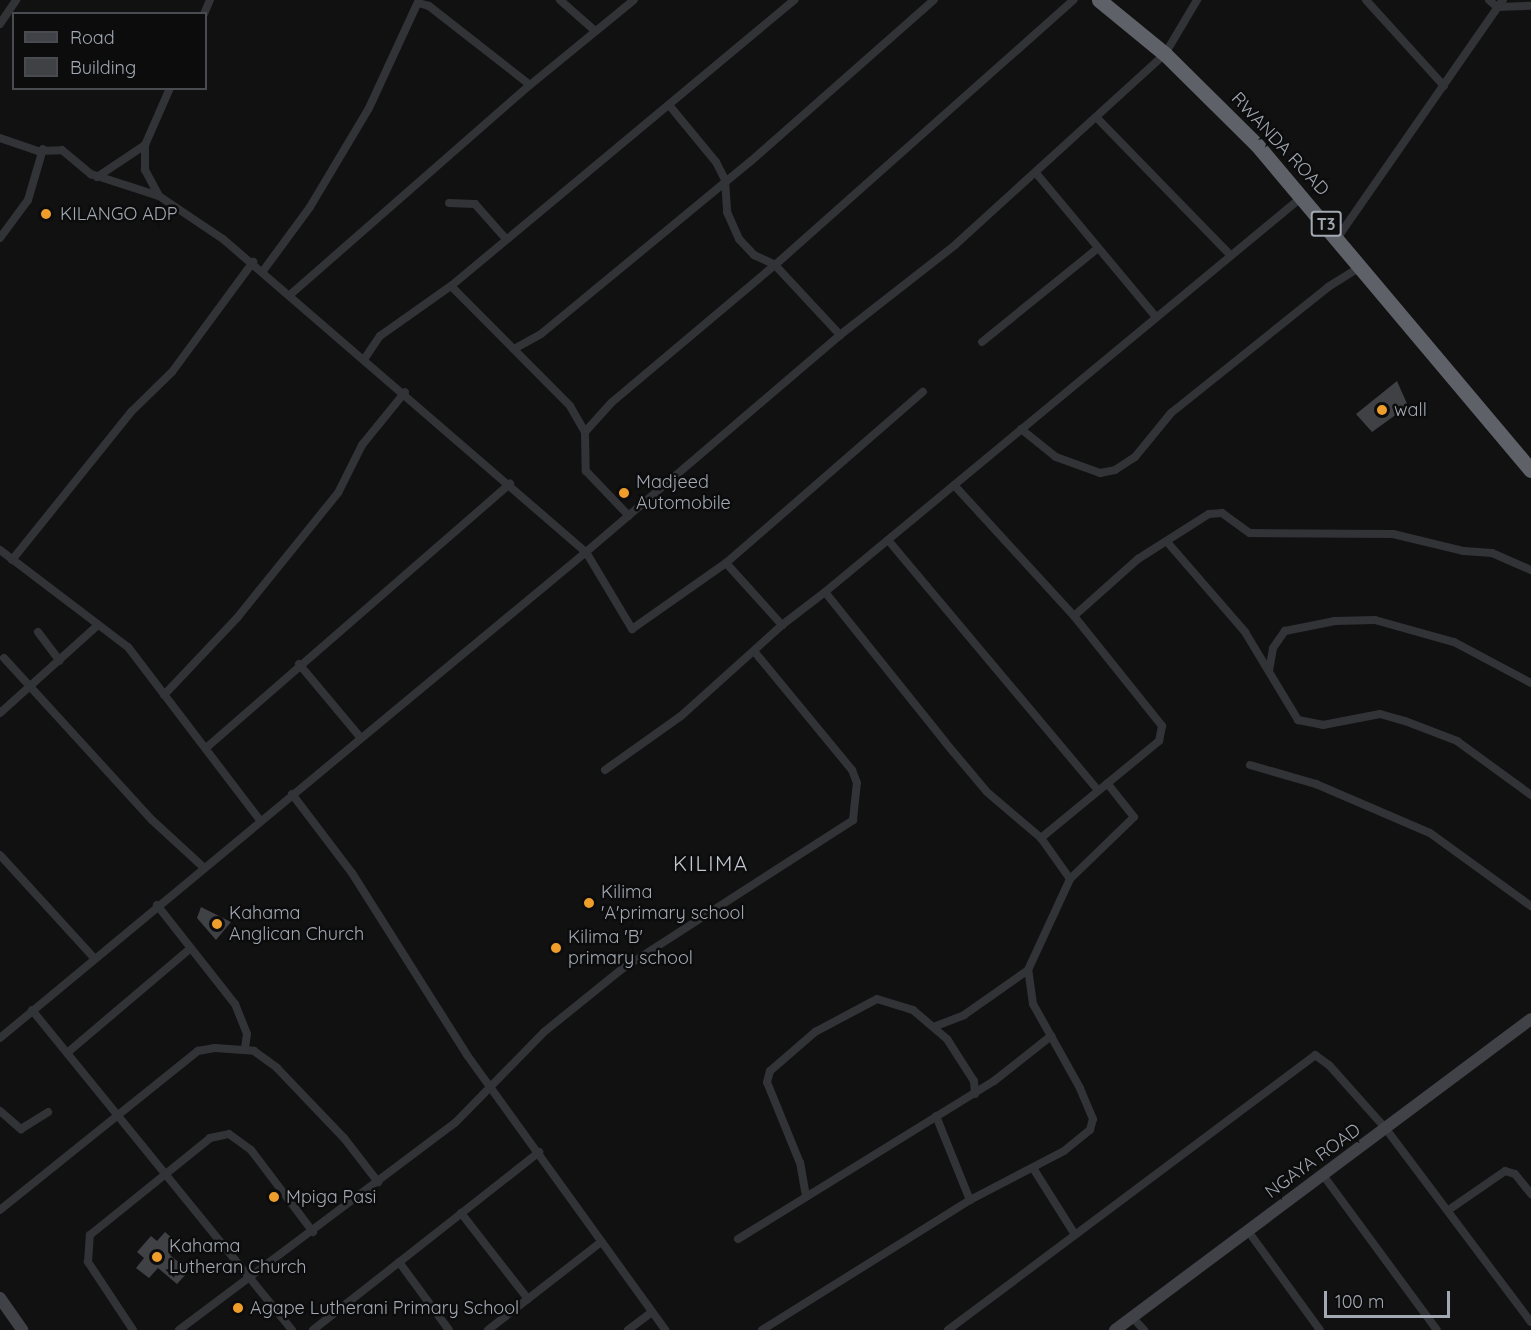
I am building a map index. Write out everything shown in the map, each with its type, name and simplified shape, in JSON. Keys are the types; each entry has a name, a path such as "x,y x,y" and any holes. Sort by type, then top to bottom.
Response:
{"highway":[{"name":"RWANDA ROAD","path":"1098,0 1165,54 1302,197 1362,265 1531,470"}],"street":[{"path":"0,24 16,0"},
{"path":"561,0 594,30"},
{"path":"291,294 594,30 634,0"},
{"path":"365,358 380,336 451,286 794,0"},
{"path":"514,349 542,334 934,0"},
{"path":"585,432 611,403 775,265 1073,0"},
{"path":"0,1038 202,866 586,552 840,335 956,244 1165,54 1197,0"},
{"path":"1366,0 1444,86"},
{"path":"1489,0 1500,4 1531,6"},
{"path":"263,271 310,207 369,108 418,2 429,6 530,85"},
{"path":"1338,237 1500,4"},
{"path":"159,196 145,170 145,145 169,90"},
{"path":"669,105 708,152 725,180 732,228 754,255 775,265 840,335"},
{"path":"1097,118 1231,256"},
{"path":"0,138 69,153 97,177 159,196 253,262 586,552 632,629 726,563 923,392"},
{"path":"97,177 145,145"},
{"path":"0,238 28,200 44,149"},
{"path":"1036,173 1156,317"},
{"path":"605,770 681,716 782,625 825,592 1302,197"},
{"path":"449,203 475,204 506,239"},
{"path":"982,342 1098,248"},
{"path":"12,560 131,412 172,372 253,262"},
{"path":"1021,429 1056,457 1100,473 1115,470 1135,457 1171,413 1328,286 1362,265"},
{"path":"451,286 570,406 585,432 586,471 629,516"},
{"path":"164,694 237,618 338,493 362,445 405,392"},
{"path":"206,748 299,664 510,484"},
{"path":"954,485 1074,616 1162,726 1159,741 1097,789 1041,838"},
{"path":"1074,616 1138,559 1168,543 1209,514 1222,513 1250,533 1393,534 1464,551 1492,553 1531,570"},
{"path":"888,540 1097,789"},
{"path":"1168,543 1245,632 1298,720 1323,725 1380,714 1405,721 1457,741 1531,795"},
{"path":"0,550 128,647 260,820"},
{"path":"726,563 782,625"},
{"path":"825,592 987,792 1041,838 1070,879"},
{"path":"1269,671 1273,648 1285,631 1376,620 1454,642 1531,682"},
{"path":"0,713 98,625"},
{"path":"38,632 60,661"},
{"path":"179,1330 378,1182 493,1087 544,1032 622,969 853,820 857,783 852,770 754,651"},
{"path":"4,658 152,820 202,866"},
{"path":"299,664 360,737"},
{"path":"1250,765 1316,784 1430,833 1531,906"},
{"path":"936,1026 964,1015 1028,970 1070,879 1134,817 1107,783"},
{"path":"292,794 352,873 467,1055 493,1087 665,1330"},
{"path":"0,855 94,958"},
{"path":"158,905 235,1004 247,1035 245,1048"},
{"path":"67,1053 191,948"},
{"path":"762,1330 773,1327 970,1200 1034,1168 1079,1141 1093,1119 1034,1004 1028,970"},
{"path":"806,1196 800,1163 768,1094 770,1071 815,1032 877,999 913,1010 936,1026 970,1075 975,1094"},
{"path":"32,1010 117,1116 253,1276 292,1330"},
{"name":"NGAYA ROAD","path":"1115,1330 1531,1019"},
{"path":"738,1239 975,1094 1051,1036"},
{"path":"0,1210 198,1051 245,1048 261,1055 296,1086 378,1182"},
{"path":"948,1330 1074,1233 1315,1055 1329,1065 1386,1129 1450,1209 1531,1322"},
{"path":"1,1114 21,1130 48,1112"},
{"path":"936,1116 970,1200"},
{"path":"133,1330 88,1262 86,1248 90,1235 165,1171 210,1138 229,1134 251,1150 313,1232"},
{"path":"313,1330 539,1152"},
{"path":"1034,1168 1074,1233"},
{"path":"1450,1209 1505,1171 1515,1174 1531,1194"},
{"path":"1323,1176 1437,1330"},
{"path":"461,1213 528,1299"},
{"path":"1248,1230 1320,1330"},
{"path":"488,1330 601,1242"},
{"path":"399,1263 449,1330"},
{"path":"0,1298 22,1330"},
{"path":"628,1330 652,1312"},
{"path":"1132,1317 1144,1330"}],"building":[{"name":"wall","path":"1397,381 1408,406 1372,432 1356,414"},
{"name":"Kahama Anglican Church","path":"201,907 231,922 216,940 197,918"},
{"name":"Kahama Lutheran Church","path":"165,1232 179,1244 170,1255 189,1271 177,1284 158,1268 149,1278 136,1268 144,1258 137,1252 151,1236 157,1241"}],"place":[{"name":"KILANGO ADP","path":"46,214"},
{"name":"wall","path":"1382,410"},
{"name":"Madjeed Automobile","path":"624,493"},
{"name":"Kilima 'A'primary school","path":"589,903"},
{"name":"Kahama Anglican Church","path":"217,924"},
{"name":"Kilima 'B' primary school","path":"556,948"},
{"name":"Mpiga Pasi","path":"274,1197"},
{"name":"Kahama Lutheran Church","path":"157,1257"},
{"name":"Agape Lutherani Primary School","path":"238,1308"}],"district":[{"name":"KILIMA","path":"711,863"}]}
